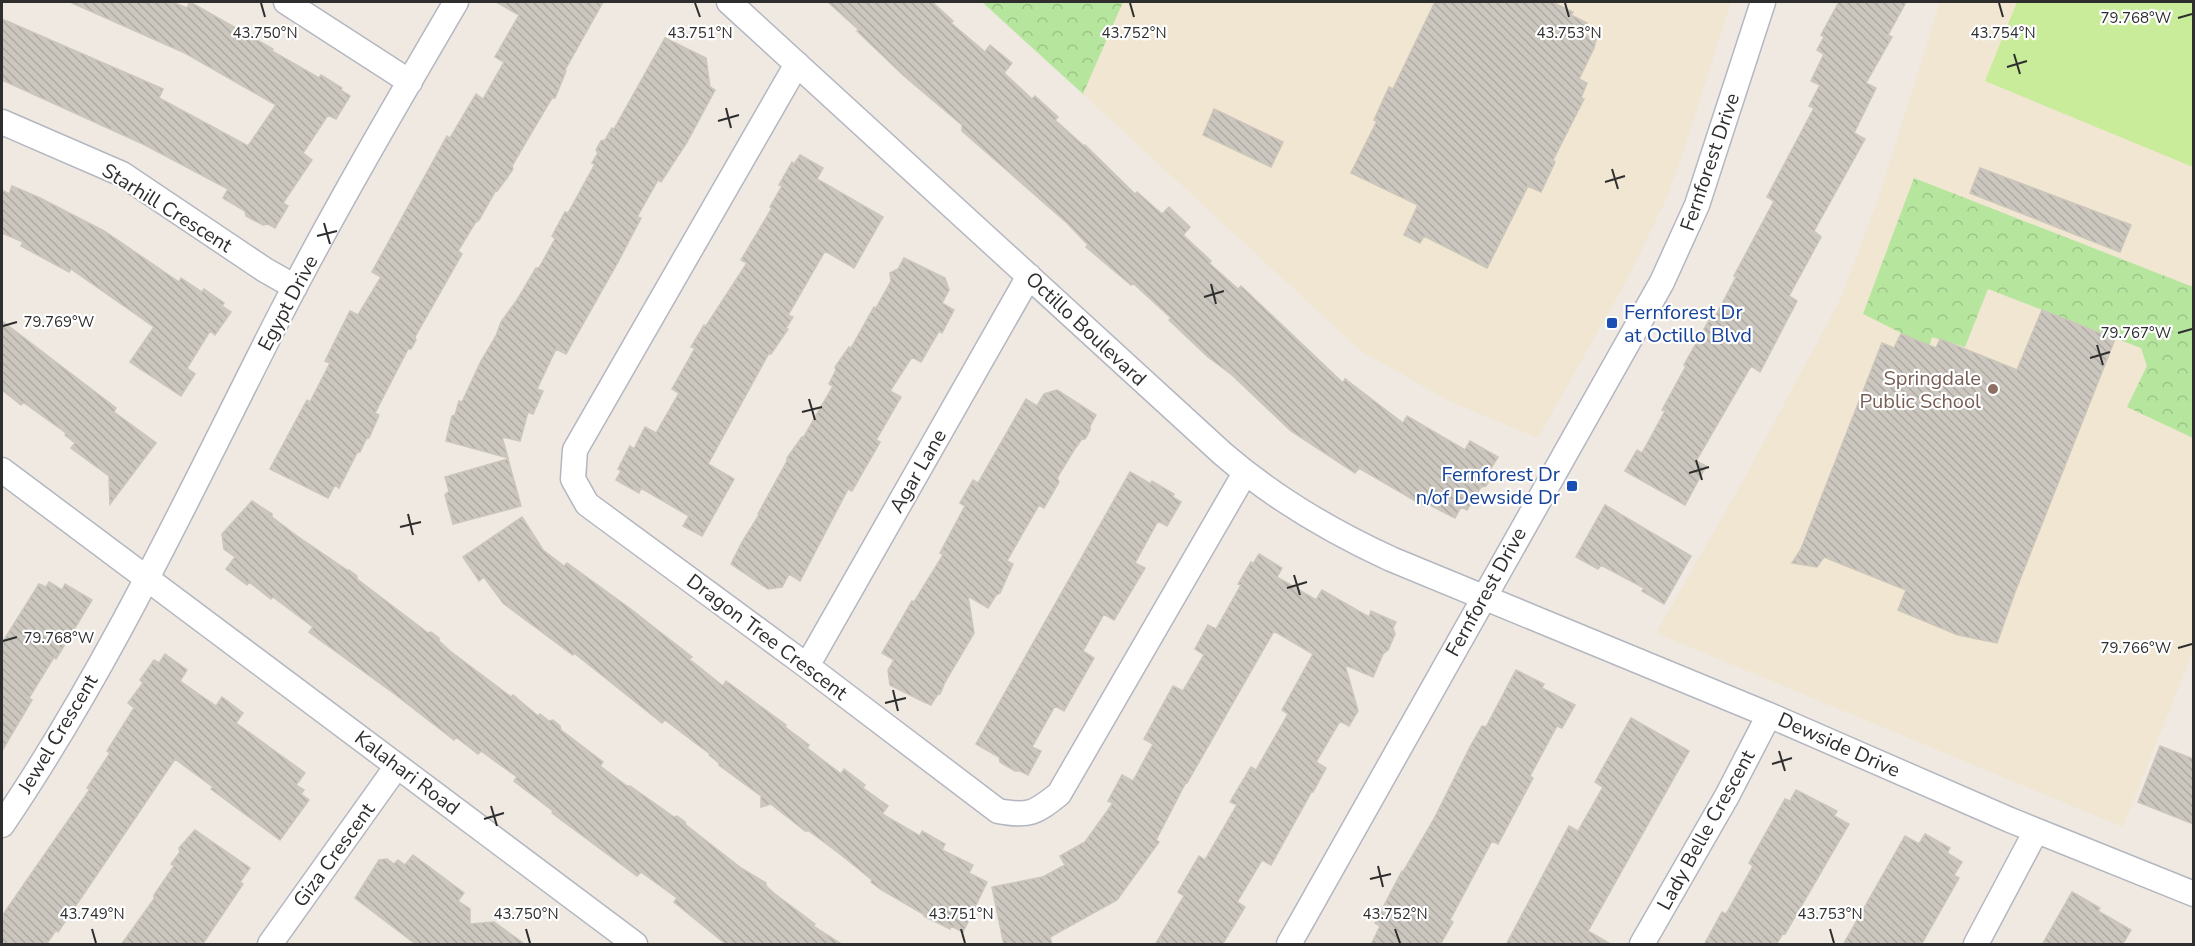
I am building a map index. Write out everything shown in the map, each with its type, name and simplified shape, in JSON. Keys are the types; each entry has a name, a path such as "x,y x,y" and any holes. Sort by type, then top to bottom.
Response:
{"street":[{"path":"286,2 410,82"},
{"name":"Egypt Drive","path":"147,577 295,287 456,2"},
{"name":"Octillo Boulevard","path":"729,2 1245,473 1300,512 1343,537 1484,596"},
{"name":"Fernforest Drive","path":"1289,945 1656,292 1680,244 1711,165 1763,2"},
{"name":"Dragon Tree Crescent","path":"797,64 575,450 573,479 587,504 807,666 998,811 1016,815 1038,811 1059,795 1245,473"},
{"name":"Starhill Crescent","path":"2,122 122,174 265,270 295,287"},
{"name":"Agar Lane","path":"807,666 1029,276"},
{"name":"Kalahari Road","path":"2,470 635,945"},
{"name":"Jewel Crescent","path":"2,825 35,777 147,577"},
{"name":"Dewside Drive","path":"1484,596 1769,715 2036,831 2193,894"},
{"name":"Lady Belle Crescent","path":"1642,945 1727,796 1769,715"},
{"name":"Giza Crescent","path":"270,945 397,766"},
{"path":"1976,945 2036,831"}],"shaded area":[{"path":"1123,2 1731,2 1667,197 1630,274 1538,438 1449,401 1361,351 1083,94"},
{"name":"Springdale Public School","path":"1940,2 2193,2 2193,651 2123,827 1656,633 1744,479 1841,298 1878,200"}],"green space":[{"path":"982,2 1123,2 1083,94"},
{"path":"2017,2 2193,2 2193,167 1985,81"},
{"path":"1914,178 2193,287 2193,438 2127,407 2147,366 2141,348 1988,289 1965,347 1932,337 1929,347 1863,314"}],"building":[{"path":"70,2 172,2 187,8 190,2 319,78 321,75 350,96 336,119 328,115 303,153 312,160 283,203 288,206 275,228 268,224 263,225 246,216 245,211 223,198 228,189 143,144 2,80 2,19 163,89 159,98 248,146 276,105 185,53"},
{"path":"496,2 603,2 565,70 555,98 552,98 530,135 512,166 513,169 496,190 458,251 462,254 375,413 379,415 369,438 366,439 360,452 358,451 339,488 335,485 328,498 270,469 307,400 310,402 330,363 325,361 350,311 358,315 381,277 372,272 447,136 450,138 476,94 483,99 504,62 495,57 519,15"},
{"path":"828,2 932,2 953,21 951,23 985,52 990,45 1012,63 1004,73 1032,99 1035,96 1058,117 1055,120 1085,145 1135,194 1137,192 1162,214 1169,207 1190,227 1183,235 1211,261 1209,263 1238,289 1241,286 1343,383 1345,379 1403,423 1407,416 1465,450 1470,441 1498,457 1488,473 1490,479 1486,486 1481,487 1467,510 1461,507 1455,518 1426,503 1424,506 1359,468 1355,473 1291,431 1232,375 1208,357 1134,284 1131,285 1086,247 1088,245 1067,223 962,131 962,125 903,75"},
{"path":"1435,2 1552,2 1573,12 1571,15 1587,23 1582,33 1596,40 1579,79 1587,83 1581,98 1584,99 1553,160 1555,162 1541,192 1528,186 1487,268 1424,236 1420,243 1404,235 1418,205 1351,173 1377,121 1374,120 1389,87 1393,89"},
{"path":"1839,2 1906,2 1888,35 1892,37 1866,83 1876,88 1854,133 1865,139 1814,231 1821,237 1789,296 1797,301 1760,372 1751,366 1696,461 1706,466 1685,505 1625,471 1637,450 1642,453 1665,411 1662,410 1686,366 1684,365 1712,315 1715,317 1774,201 1767,197 1814,108 1809,106 1820,85 1811,81 1824,54 1817,50 1824,37 1821,35"},
{"path":"665,38 706,58 710,87 715,90 687,142 661,182 658,180 637,217 641,218 618,262 566,354 556,349 537,389 543,391 533,414 528,412 520,441 502,437 508,458 446,441 452,416 455,415 459,401 462,402 501,322 536,268 539,268 555,239 552,236 565,212 568,213 595,164 592,163 598,153 596,150 612,128 614,129"},
{"path":"1214,109 1283,142 1271,167 1203,135"},
{"path":"800,155 823,168 817,179 883,217 854,268 825,251 788,315 793,317 786,328 788,329 771,354 769,353 708,464 734,479 702,536 683,526 689,516 641,488 639,493 616,480 621,471 618,469 630,446 634,449 645,427 656,433 679,393 672,389 695,348 691,347 747,263 741,260 772,208 770,207 782,186 779,185 792,162 794,164"},
{"path":"1980,168 2131,225 2120,252 1970,193"},
{"path":"12,186 104,231 179,282 181,278 202,292 204,289 224,303 222,306 231,312 215,335 210,331 187,368 195,374 181,396 130,362 154,327 71,269 69,272 21,246 23,242 2,233 2,190 9,194"},
{"path":"904,258 945,278 949,290 942,303 954,310 942,333 939,331 921,362 912,357 890,391 901,397 876,440 880,442 852,491 848,489 800,581 789,574 782,587 768,589 731,564 759,515 787,458 803,438 833,386 829,384 836,370 835,367 849,347 851,348 874,307 876,308 891,281 890,273 898,269"},
{"path":"2042,310 2115,339 1997,643 1958,635 1898,610 1906,590 1824,557 1817,567 1792,563 1801,549 1882,343 1894,348 1901,334 1936,348 1940,339 2017,370"},
{"path":"2,321 116,408 114,412 156,443 110,504 109,476 71,448 75,443 65,435 66,433 23,402 21,405 2,390"},
{"path":"1057,390 1096,415 1090,430 1074,450 1057,478 1059,482 1044,508 1039,505 1007,561 1013,564 1000,593 996,595 988,608 968,596 974,633 940,694 931,705 890,685 888,670 894,660 882,653 912,601 914,602 943,555 940,553 965,506 960,503 973,480 978,483 1026,399 1037,406 1044,394"},
{"path":"508,459 521,506 453,524 445,495 449,491 445,477"},
{"path":"1130,472 1151,484 1152,481 1174,494 1173,497 1181,502 1167,526 1158,521 1135,563 1145,568 1114,620 1104,614 1083,651 1094,658 1064,711 1055,706 1032,747 1041,751 1028,775 1015,771 1000,762 999,757 976,744"},
{"path":"252,501 272,514 272,517 297,536 357,576 357,579 428,633 431,632 439,638 439,641 450,651 511,697 513,695 538,716 540,714 549,721 553,720 561,730 603,762 600,766 674,817 677,816 741,868 766,883 766,886 775,894 815,924 813,926 843,945 727,945 674,902 677,898 641,872 637,876 552,813 553,811 514,781 517,777 481,751 478,754 456,737 454,740 309,632 313,627 273,597 271,599 249,582 247,585 226,569 235,557 224,549 222,534"},
{"path":"1605,505 1691,556 1664,604 1642,591 1644,588 1601,565 1598,569 1576,557"},
{"path":"522,517 543,550 564,566 567,563 628,607 692,657 689,659 723,686 726,681 786,725 785,727 809,745 807,748 841,774 844,769 865,785 863,788 888,806 882,814 920,836 922,831 945,844 942,850 973,865 969,873 987,882 963,932 951,926 950,929 924,916 880,889 840,854 809,831 805,831 771,804 761,807 761,796 719,765 710,754 665,720 662,723 574,653 573,655 503,603 484,577 479,581 463,557"},
{"path":"1259,554 1282,568 1277,577 1316,600 1322,590 1369,617 1371,611 1396,622 1393,628 1395,634 1373,677 1345,665 1358,711 1349,726 1340,721 1316,762 1326,768 1271,865 1262,860 1237,902 1245,907 1222,945 1155,945 1184,896 1178,892 1199,856 1205,860 1237,805 1230,802 1251,767 1256,770 1288,714 1282,710 1313,654 1274,631 1186,782 1156,840 1159,842 1117,900 1050,937 1052,945 1004,945 992,887 1043,877 1065,865 1060,856 1085,842 1113,803 1108,801 1122,775 1133,781 1153,744 1144,739 1173,686 1183,691 1204,655 1195,649 1208,625 1216,629 1241,585 1238,584 1251,562 1253,564"},
{"path":"49,582 62,590 65,584 92,600 29,698 32,700 2,751 2,643 39,584 46,587"},
{"path":"165,654 187,670 180,681 216,706 222,697 243,713 236,723 305,773 296,785 304,790 301,794 309,800 280,840 175,759 58,932 56,930 46,945 2,945 2,916 90,789 87,788 110,753 107,751 134,708 128,703 143,683 140,680 154,660 159,663"},
{"path":"1516,670 1544,684 1542,688 1575,705 1562,728 1557,726 1498,844 1492,841 1450,920 1453,922 1440,945 1371,945 1380,926 1375,923 1402,871 1434,819 1471,745 1482,726 1486,727"},
{"path":"1631,718 1689,751 1588,931 1612,945 1506,945 1569,826 1578,831 1603,787 1595,782"},
{"path":"2160,746 2193,759 2193,824 2138,802"},
{"path":"1796,790 1837,811 1834,816 1849,824 1785,934 1783,933 1776,945 1704,945 1722,912 1726,914 1753,866 1749,863 1785,799 1790,801"},
{"path":"195,830 250,868 240,882 243,884 202,945 121,945 174,866 171,864 180,852 179,848"},
{"path":"1925,834 1950,848 1947,853 1962,862 1954,875 1959,878 1921,945 1843,945 1905,836 1919,844"},
{"path":"413,855 464,893 458,901 470,909 470,924 494,922 526,945 417,945 355,898 379,860 387,859 394,864 398,860 405,865"},
{"path":"2072,892 2100,908 2098,911 2131,930 2122,945 2042,945"}],"place":[{"name":"Fernforest Dr at Octillo Blvd","path":"1612,323"},
{"name":"Springdale Public School","path":"1993,389"},
{"name":"Fernforest Dr n/of Dewside Dr","path":"1572,486"}]}
